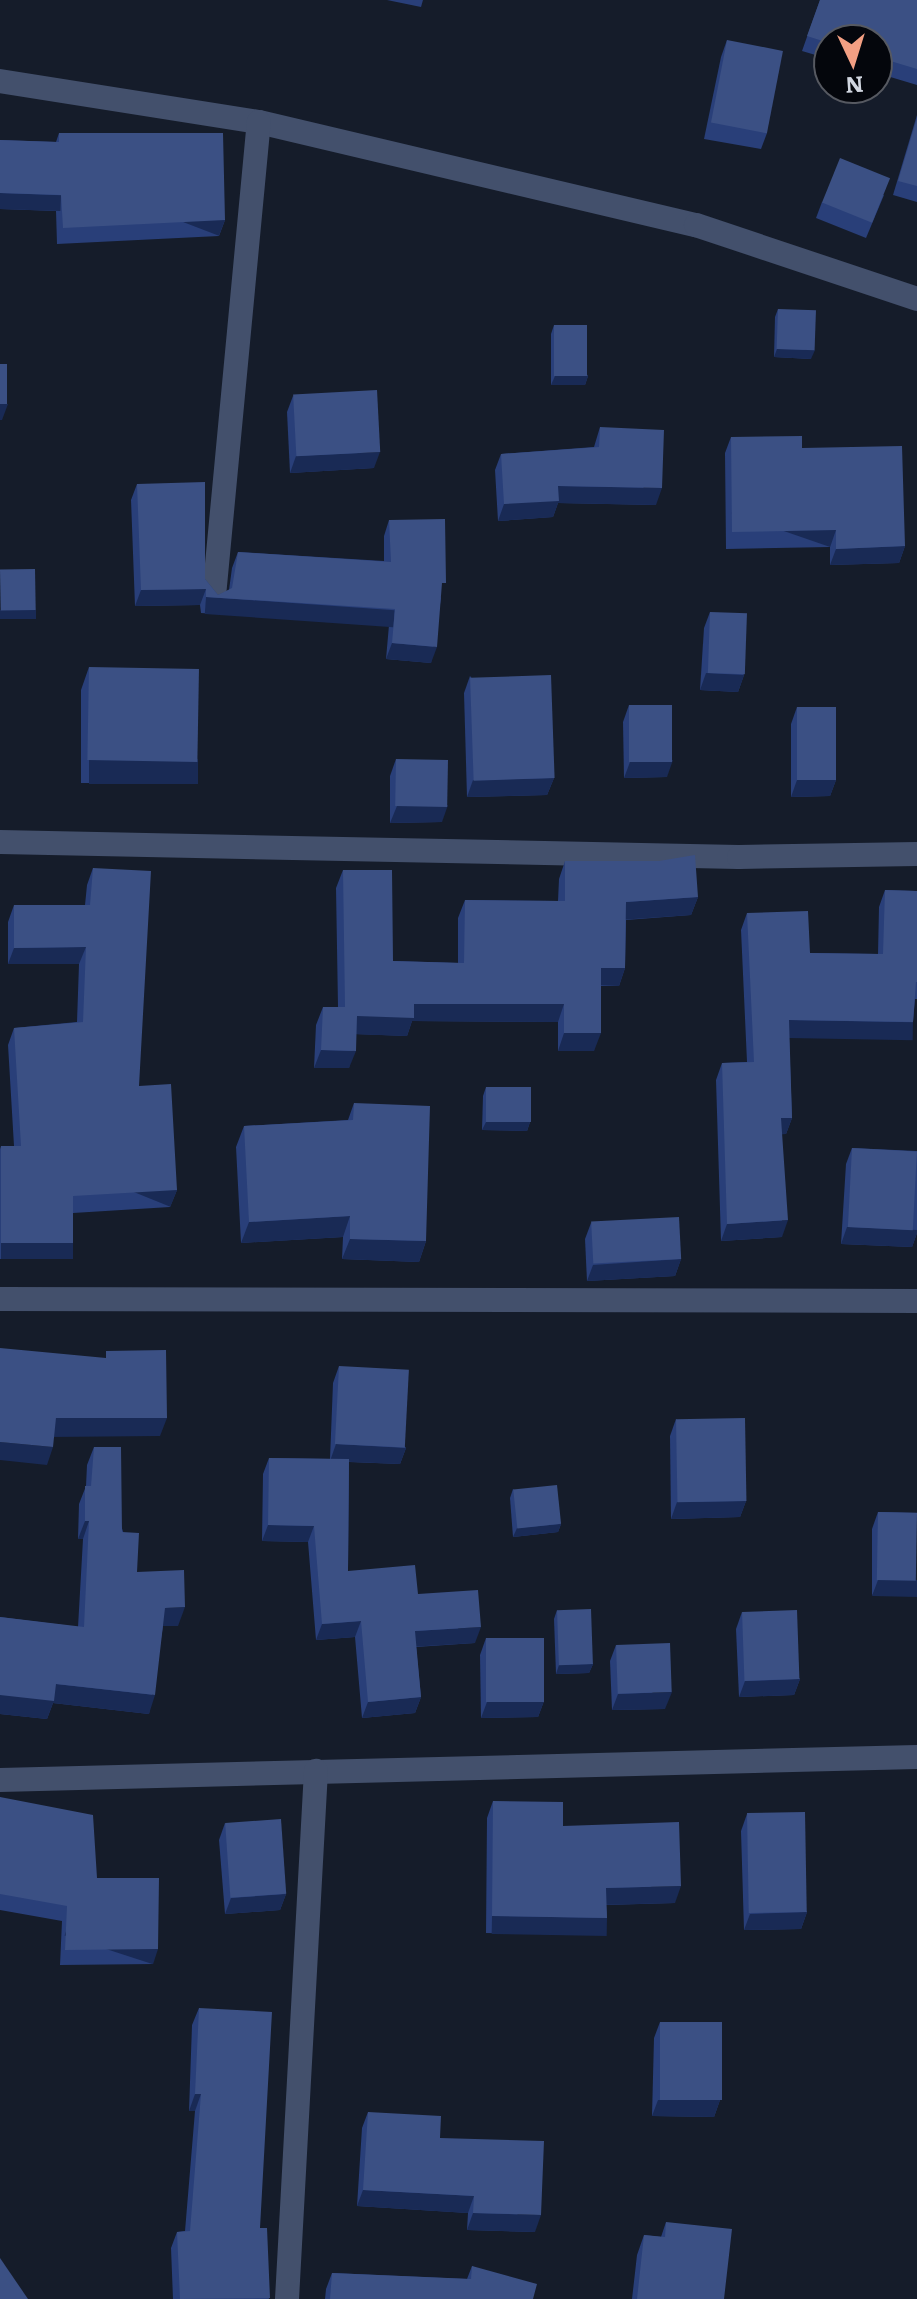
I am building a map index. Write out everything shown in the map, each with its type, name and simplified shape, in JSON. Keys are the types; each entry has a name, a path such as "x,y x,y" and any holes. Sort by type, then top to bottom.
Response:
{"street":[{"path":"0,81 259,122 696,225 917,299"},
{"path":"214,596 259,122"},
{"path":"0,842 724,857 917,854"},
{"path":"0,1299 917,1301"},
{"path":"0,1780 917,1757"},
{"path":"287,2299 316,1771"}],"building":[{"path":"820,0 917,0 917,69 893,62 893,24 813,24 813,38 807,36"},
{"path":"727,40 783,51 767,133 711,122"},
{"path":"917,118 917,186 898,181"},
{"path":"59,133 223,133 225,220 63,228 61,195 0,193 0,140 59,142"},
{"path":"840,158 890,178 872,223 822,203"},
{"path":"778,309 816,310 815,350 777,349"},
{"path":"554,325 587,325 587,376 554,376"},
{"path":"0,364 7,364 7,404 0,404"},
{"path":"377,390 380,452 296,456 293,394"},
{"path":"600,427 664,430 662,488 558,486 559,501 504,504 501,454 599,447"},
{"path":"802,436 802,448 902,446 905,546 836,549 836,530 732,532 731,437"},
{"path":"205,482 205,579 218,595 232,588 238,552 391,562 389,520 445,519 446,583 442,583 437,647 392,643 395,609 206,597 206,589 141,590 137,484"},
{"path":"35,569 36,610 1,611 0,570"},
{"path":"710,612 747,613 745,674 708,673"},
{"path":"89,667 199,669 197,762 87,760"},
{"path":"551,675 555,778 474,781 470,678"},
{"path":"629,705 672,705 672,762 629,762"},
{"path":"797,707 836,707 836,780 797,780"},
{"path":"396,759 448,760 447,807 395,806"},
{"path":"695,855 698,897 626,902 625,968 601,968 601,1033 564,1033 564,1004 414,1004 414,1018 357,1016 356,1051 321,1050 323,1007 345,1007 343,870 392,870 393,961 464,963 465,900 565,901 565,861 659,861"},
{"path":"93,868 151,871 139,1086 171,1084 177,1190 73,1196 73,1243 1,1243 1,1146 21,1146 14,1028 83,1022 86,947 14,948 14,905 90,905"},
{"path":"885,890 917,891 917,982 913,1022 789,1020 792,1118 781,1118 788,1220 727,1224 722,1063 754,1062 747,913 808,911 810,953 883,954"},
{"path":"486,1087 531,1087 531,1122 486,1122"},
{"path":"354,1103 430,1106 426,1241 350,1239 350,1216 249,1222 244,1126 353,1120"},
{"path":"852,1148 917,1151 913,1230 848,1227"},
{"path":"679,1217 681,1259 593,1264 591,1222"},
{"path":"0,1348 106,1358 106,1351 166,1350 167,1418 56,1418 53,1447 0,1442"},
{"path":"339,1366 409,1370 405,1448 335,1444"},
{"path":"745,1418 746,1501 677,1502 676,1419"},
{"path":"94,1447 121,1447 122,1532 139,1533 137,1572 184,1570 185,1607 165,1608 155,1695 56,1684 54,1701 0,1695 0,1617 84,1627 89,1521 85,1521 85,1486 91,1486"},
{"path":"269,1458 349,1459 348,1571 415,1565 418,1594 478,1590 481,1627 415,1631 421,1697 368,1702 361,1621 322,1624 314,1526 268,1525"},
{"path":"557,1485 561,1524 517,1528 513,1490"},
{"path":"878,1512 917,1513 916,1581 877,1580"},
{"path":"591,1609 593,1664 559,1665 557,1610"},
{"path":"797,1610 799,1679 744,1681 742,1612"},
{"path":"486,1638 544,1638 544,1702 486,1702"},
{"path":"670,1643 672,1692 618,1694 616,1645"},
{"path":"0,1797 93,1815 97,1878 159,1878 158,1949 65,1950 67,1906 0,1894"},
{"path":"493,1801 563,1802 563,1826 679,1822 681,1886 606,1888 607,1918 492,1916"},
{"path":"805,1812 807,1912 749,1913 747,1813"},
{"path":"281,1819 286,1894 230,1898 225,1823"},
{"path":"199,2008 272,2012 260,2228 267,2228 270,2298 180,2299 177,2232 190,2231 201,2094 195,2094"},
{"path":"660,2022 722,2022 722,2100 660,2100"},
{"path":"368,2112 441,2116 440,2138 544,2141 541,2215 473,2213 474,2196 363,2190"},
{"path":"666,2222 732,2229 724,2299 637,2299 644,2235 665,2237"},
{"path":"0,2258 28,2299 0,2299"},
{"path":"472,2266 537,2284 533,2299 330,2299 332,2273 471,2279"}]}
